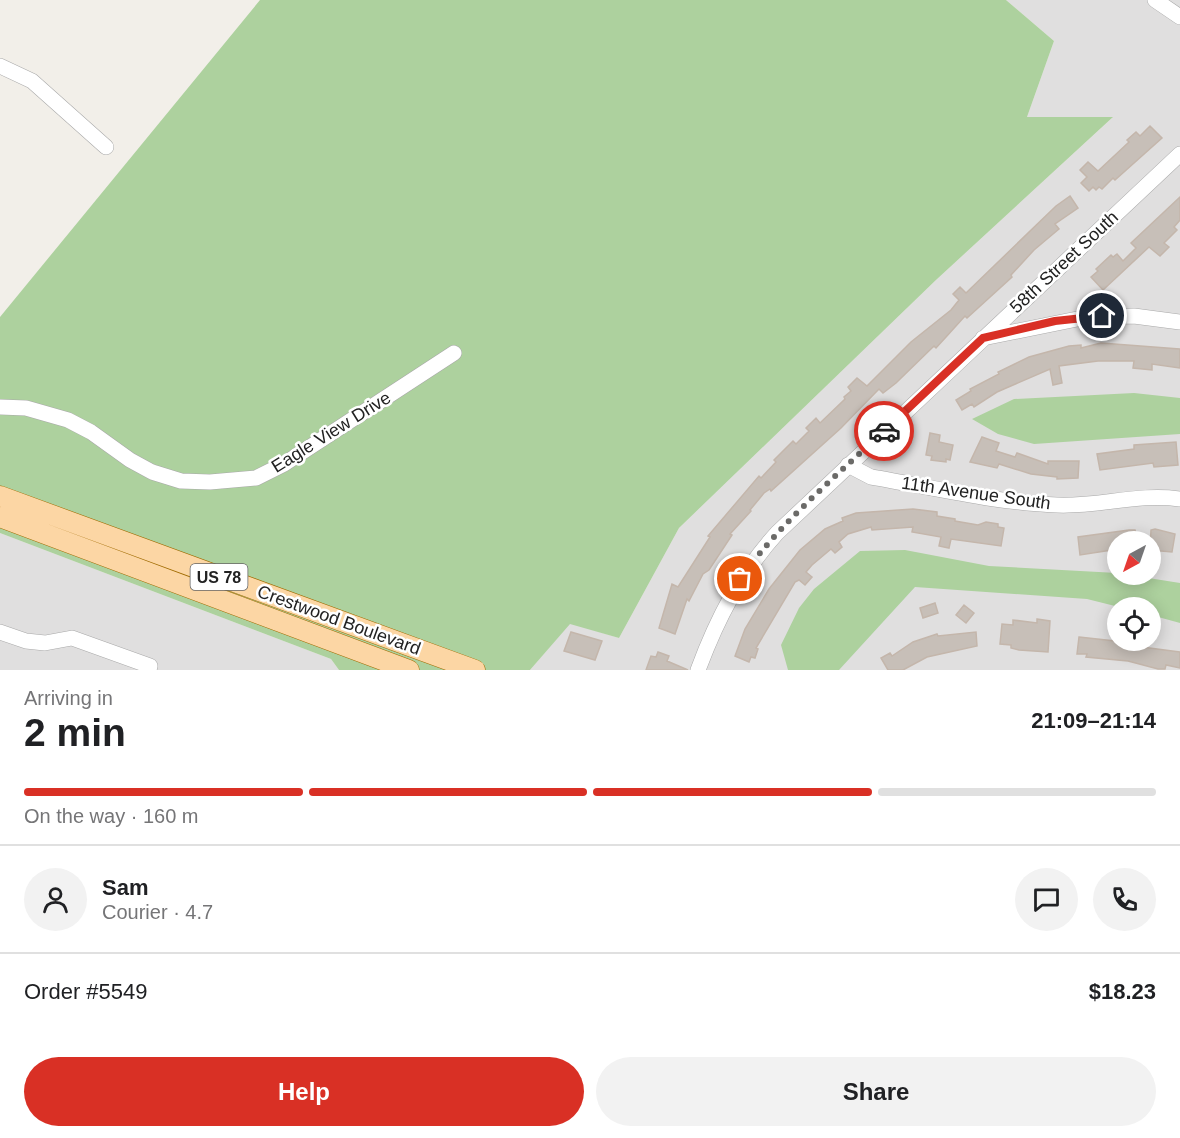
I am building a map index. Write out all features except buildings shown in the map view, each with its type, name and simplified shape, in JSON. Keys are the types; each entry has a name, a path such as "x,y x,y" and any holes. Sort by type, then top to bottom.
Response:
{"main road":[{"name":"Crestwood Boulevard","path":"0,496 436,663 475,670"},
{"name":"Crestwood Boulevard","path":"0,517 409,670"}],"street":[{"path":"1155,0 1180,17"},
{"path":"0,66 32,81 106,147"},
{"name":"58th Street South","path":"698,670 718,618 753,561 790,519 1180,154"},
{"path":"983,338 1087,317 1126,316 1180,322"},
{"name":"Eagle View Drive","path":"0,407 26,408 68,420 152,472 181,481 231,481 256,478 284,464 454,353"},
{"name":"11th Avenue South","path":"848,465 871,477 1040,505 1084,505 1141,498 1180,499"},
{"path":"0,632 26,641 45,643 72,638 134,659 150,666 149,670"}],"shaded area":[{"path":"1006,0 1180,0 1180,670 530,670 570,623 619,638 679,528 936,280 1112,118 1027,117 1054,41"},
{"path":"0,533 331,659 339,670 0,670"}],"green space":[{"path":"260,0 1006,0 1054,41 1027,117 1113,117 936,280 679,528 619,638 570,624 530,670 339,670 331,659 0,533 0,317"},
{"path":"1134,393 1180,398 1180,434 1034,444 998,434 972,419 1014,399"},
{"path":"905,550 989,566 1107,572 1107,585 1161,585 1161,580 1180,583 1180,623 1161,618 1161,597 1107,597 1107,604 1087,599 915,587 839,670 788,670 781,645 799,608 814,589 860,551"}],"way so far":[{"path":"740,579 764,547 790,519 884,431"}],"route":[{"path":"884,431 983,338 1055,321 1102,316"}]}
